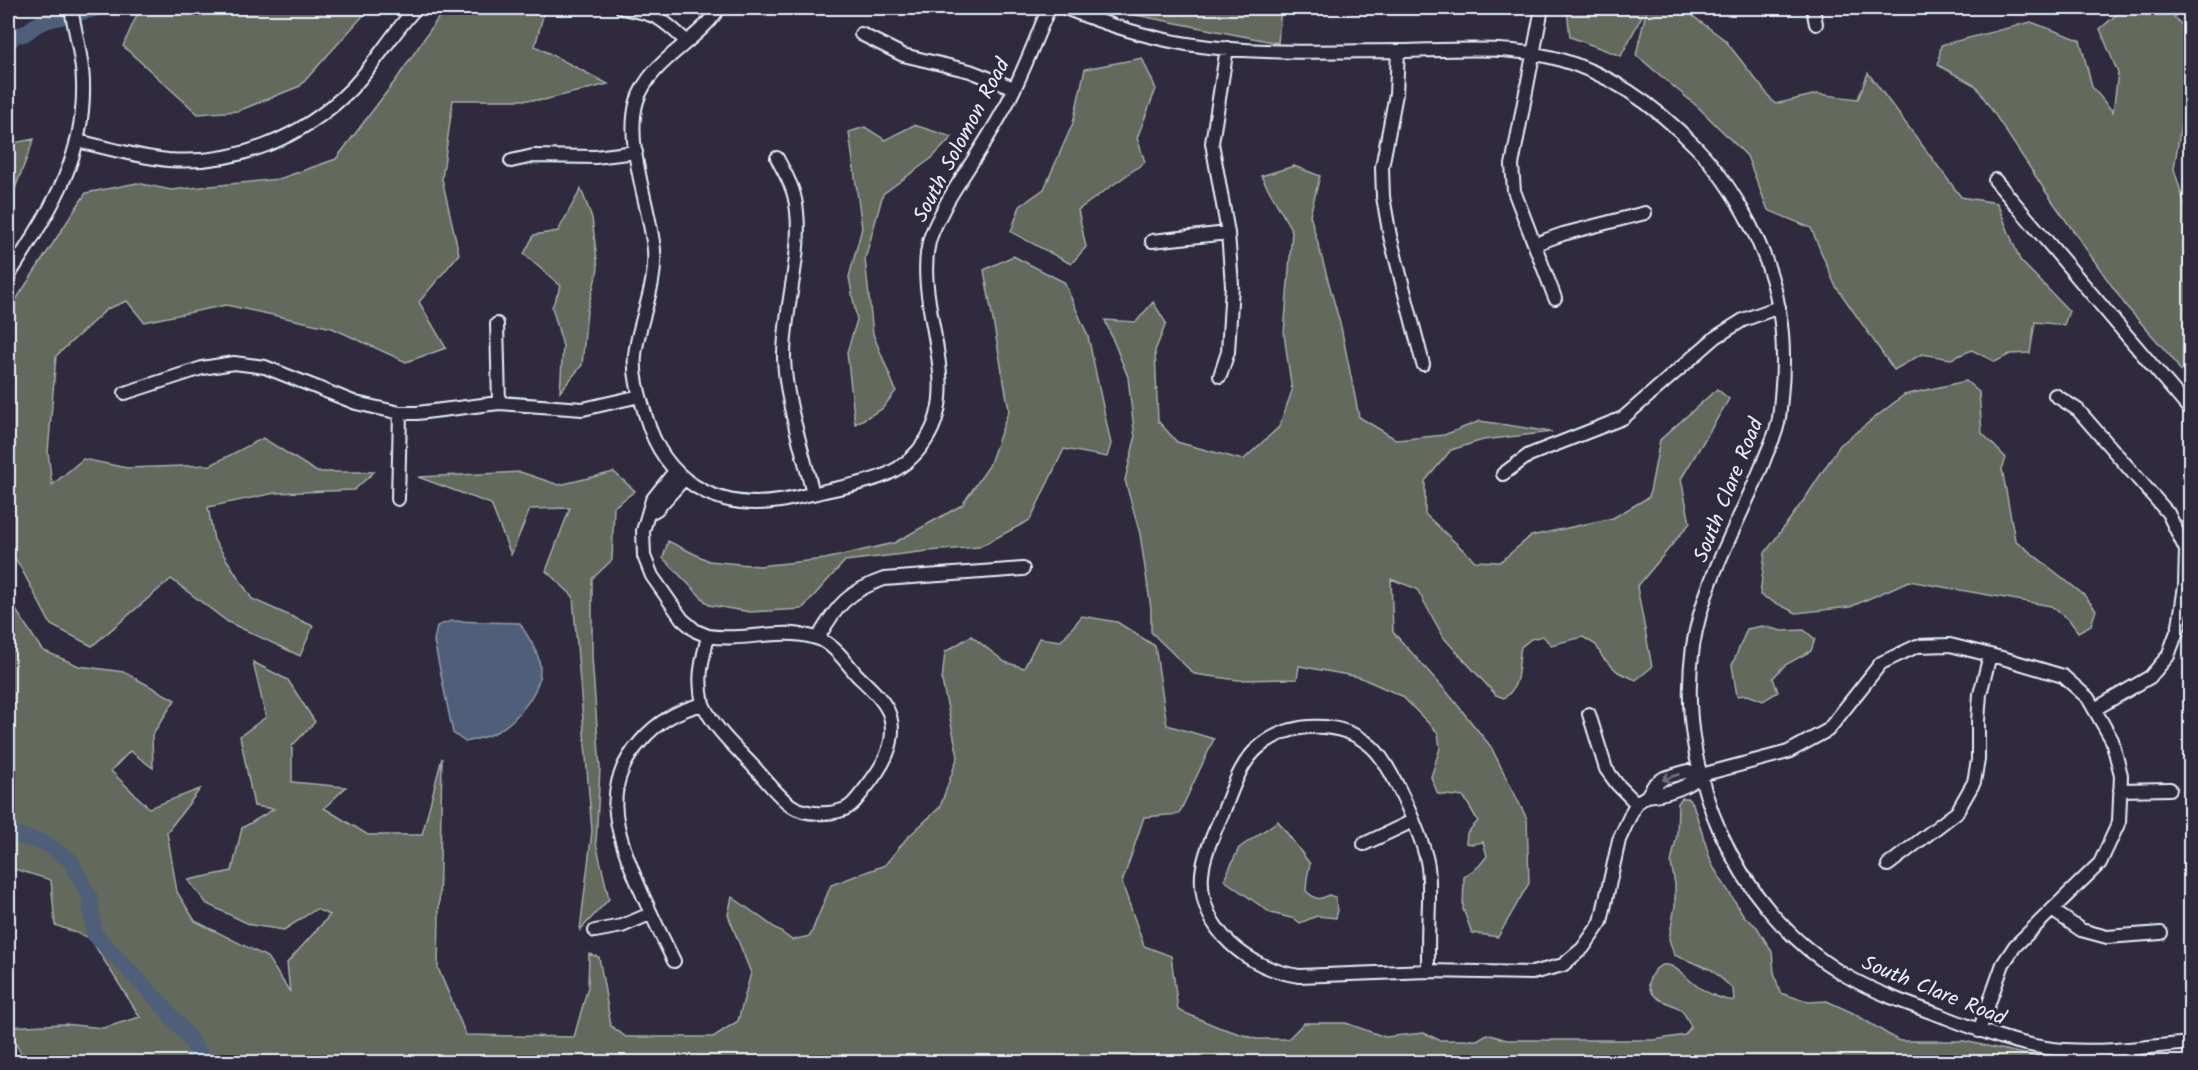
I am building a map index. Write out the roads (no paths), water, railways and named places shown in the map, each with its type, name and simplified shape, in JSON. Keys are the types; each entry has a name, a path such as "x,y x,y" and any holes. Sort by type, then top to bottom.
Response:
{"street":[{"path":"8,277 58,195 72,163 78,141 83,106 83,82 71,8"},
{"path":"78,141 146,157 177,160 231,156 269,145 302,128 335,104 366,71 416,8"},
{"path":"622,8 660,17 687,42"},
{"path":"708,636 699,685 703,704 714,726 793,807 807,812 826,813 847,809 880,770 891,745 893,728 889,713 876,695 836,652 818,638 777,633 732,638 708,636 696,631 682,619 652,576 644,556 643,531 652,500 680,475 658,449 651,434 635,370 635,355 654,269 654,248 633,129 638,99 646,82 659,66 701,31 718,8"},
{"name":"South Solomon Road","path":"680,475 714,495 745,502 780,501 895,472 912,459 928,437 940,408 941,379 929,305 926,266 929,241 965,171 1004,111 1048,8"},
{"name":"South Clare Road","path":"1065,8 1145,35 1183,43 1227,48 1486,50 1554,57 1592,70 1644,100 1699,149 1732,193 1763,253 1779,307 1784,366 1778,425 1708,590 1693,644 1690,704 1695,753 1703,788 1733,856 1770,913 1797,940 1839,972 1874,991 1979,1031 2019,1043 2064,1050 2129,1050 2190,1043"},
{"path":"1542,8 1512,165 1514,191 1555,298"},
{"path":"1814,8 1816,24"},
{"path":"861,34 903,54 970,71 1014,88"},
{"path":"1220,376 1228,352 1231,332 1232,285 1228,233 1212,143 1227,48"},
{"path":"1398,51 1396,94 1382,167 1383,197 1390,236 1423,364"},
{"path":"511,161 533,156 595,157 636,152"},
{"path":"777,158 791,187 798,215 798,236 784,339 784,361 787,386 813,494"},
{"path":"1995,180 2190,410"},
{"path":"1535,244 1563,234 1646,213"},
{"path":"1152,241 1228,233"},
{"path":"1503,474 1529,454 1623,418 1716,337 1743,320 1779,307"},
{"path":"497,324 499,403"},
{"path":"125,393 202,368 234,363 265,367 356,403 400,413 499,403 583,408 640,396"},
{"path":"2055,395 2078,410 2168,513 2186,550 2185,586 2179,626 2168,656 2150,677 2095,709"},
{"path":"398,499 400,413"},
{"path":"818,638 834,611 846,599 864,586 884,579 1023,569"},
{"path":"1589,714 1606,769 1617,784 1642,799 1692,783 1701,776 1788,752 1828,730 1881,663 1917,646 1950,645 2063,676 2088,698 2112,740 2121,775 2119,822 2100,863 2015,946 2003,964 1979,1031"},
{"path":"1888,865 1957,812 1974,782 1978,760 1980,694 1990,655"},
{"path":"674,961 650,914 619,837 615,818 616,797 621,773 631,752 653,728 690,707 703,704"},
{"path":"1428,970 1428,864 1423,844 1393,777 1372,747 1342,730 1325,727 1295,729 1275,737 1258,748 1248,758 1238,775 1206,855 1202,887 1208,914 1215,928 1224,938 1244,954 1276,970 1299,976 1428,970 1532,974 1563,965 1574,957 1593,936 1601,922 1619,840 1642,799"},
{"path":"2120,790 2170,789"},
{"path":"1364,844 1413,821"},
{"path":"2052,910 2081,930 2107,937 2161,933"},
{"path":"595,931 622,926 650,914"}],"water":[{"path":"451,621 520,623 533,645 540,664 539,679 524,708 500,730 465,742 453,733 434,641 437,626"}],"waterway":[{"path":"8,43 15,35 24,34 48,20 99,8"},
{"path":"8,833 45,843 71,861 90,898 94,934 164,1007 205,1062"}]}
